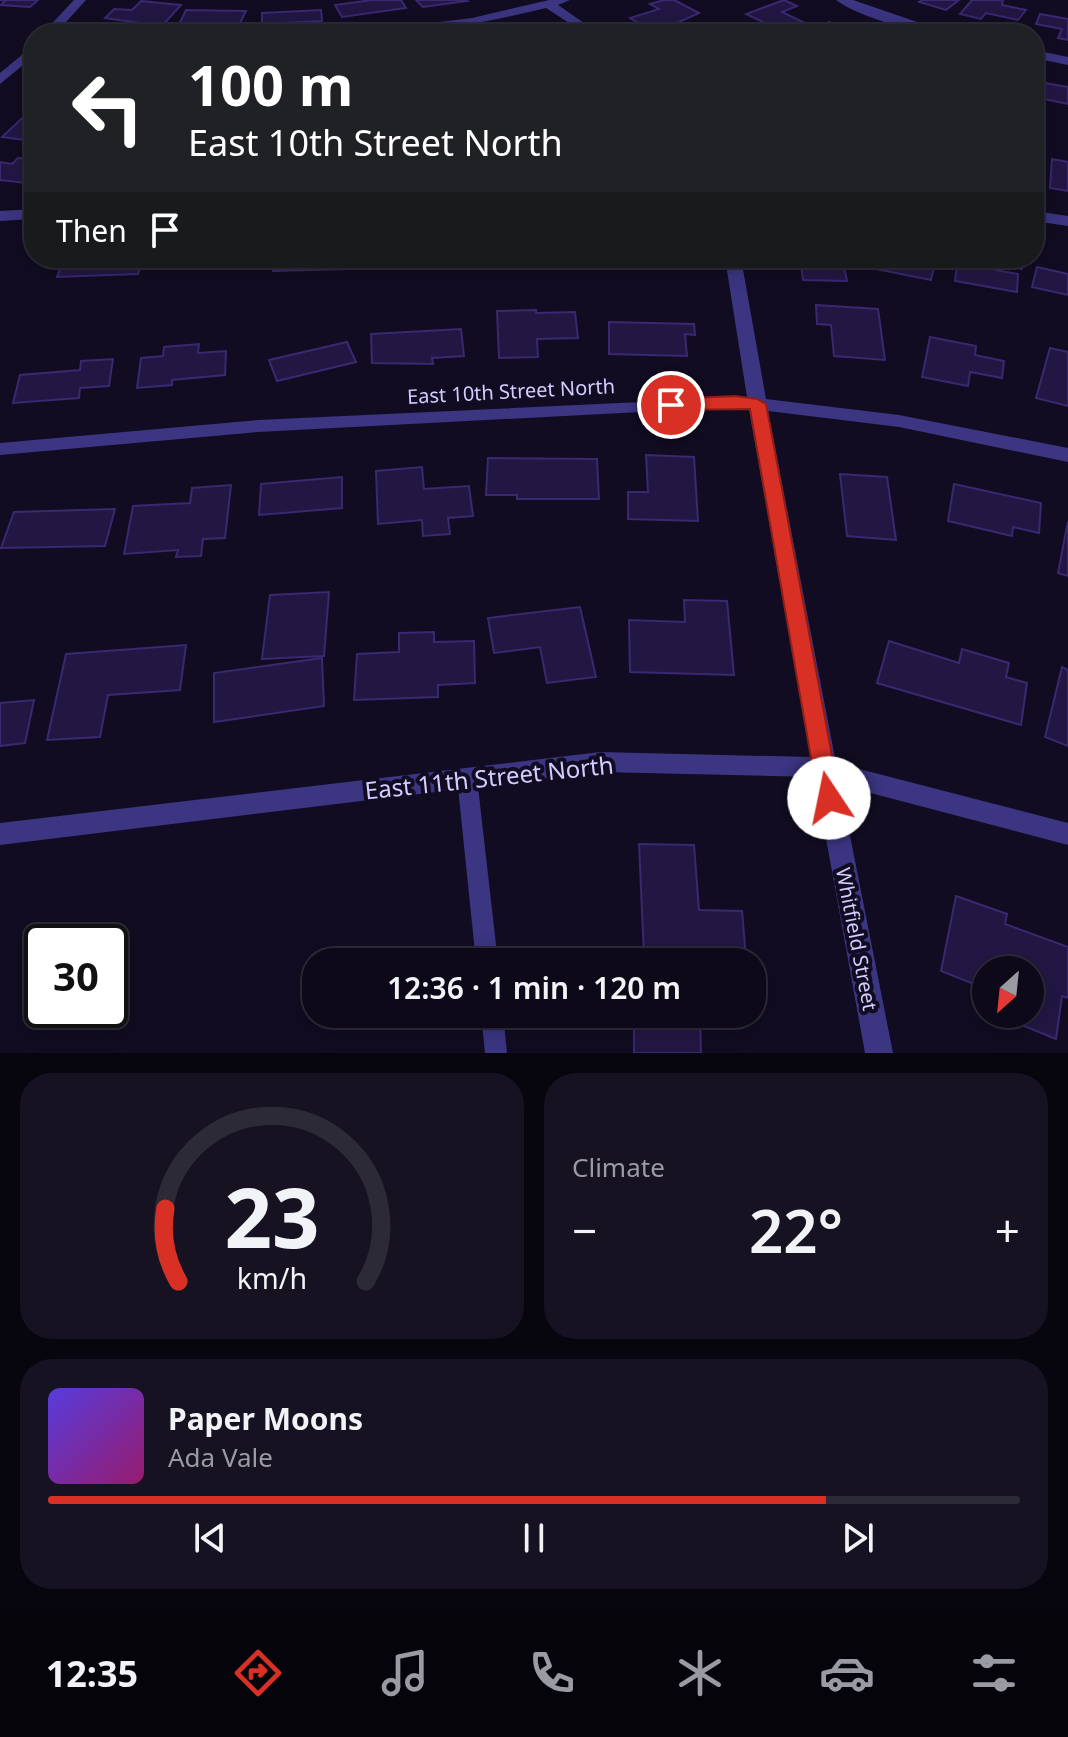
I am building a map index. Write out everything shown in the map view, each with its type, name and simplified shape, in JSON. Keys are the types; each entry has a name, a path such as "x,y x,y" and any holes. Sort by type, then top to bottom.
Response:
{"street":[{"path":"57,24 80,0"},
{"path":"456,24 564,0"},
{"path":"842,0 911,24"},
{"path":"548,4 579,24"},
{"path":"1044,56 1068,61"},
{"path":"0,80 24,58"},
{"path":"0,216 24,215"},
{"path":"1044,217 1068,221"},
{"name":"Whitfield Street","path":"735,268 824,770 879,1053"},
{"name":"East 10th Street North","path":"0,449 258,426 735,401 899,421 1068,455"},
{"name":"East 11th Street North","path":"0,834 600,762 812,767 1068,834"}],"lane":[{"path":"467,778 485,948"},
{"path":"493,1028 496,1053"}],"building":[{"path":"0,0 38,0 30,7 1,5 5,1"},
{"path":"401,0 406,8 342,17 335,5"},
{"path":"416,0 465,0 467,1 423,7"},
{"path":"674,0 699,13 675,24 640,24 630,18 659,9 650,4"},
{"path":"784,0 797,6 782,12 805,23 767,24 746,14"},
{"path":"959,0 946,10 919,2"},
{"path":"972,0 1003,0 1002,5 1026,10 1018,20 986,13 981,19 960,14"},
{"path":"141,1 181,5 164,24 105,18 114,9 132,10"},
{"path":"186,10 246,11 240,23 179,24"},
{"path":"321,10 322,21 262,24 262,13"},
{"path":"1040,14 1068,19 1068,40 1058,38 1062,29 1036,24"},
{"path":"1045,83 1068,87 1068,104 1044,99"},
{"path":"24,116 24,140 2,137"},
{"path":"18,158 24,158 24,183 0,180 0,162 12,164"},
{"path":"1052,159 1068,162 1068,191 1050,188"},
{"path":"60,268 140,268 138,274 57,277"},
{"path":"273,268 348,268 348,269 273,271"},
{"path":"801,268 844,268 847,281 803,280"},
{"path":"871,268 934,268 931,280"},
{"path":"957,268 995,268 1018,274 1017,292 955,281"},
{"path":"1037,268 1068,274 1068,295 1032,287"},
{"path":"816,305 878,309 885,360 834,356 831,325 817,324"},
{"path":"536,310 536,313 575,312 578,338 537,339 538,357 499,358 497,311"},
{"path":"609,322 694,324 695,335 685,334 687,356 609,354"},
{"path":"461,329 464,356 432,358 433,364 372,363 371,334"},
{"path":"930,337 976,346 975,355 1004,361 1002,378 970,372 968,386 922,377"},
{"path":"347,342 356,362 277,381 269,360"},
{"path":"199,344 198,353 226,351 225,375 172,380 172,385 137,388 141,358 163,356 164,347"},
{"path":"1050,348 1068,352 1068,406 1036,398"},
{"path":"113,359 109,386 80,388 79,398 13,403 20,375 80,370 81,361"},
{"path":"646,455 694,457 698,521 628,519 628,492 648,492"},
{"path":"488,458 597,459 599,499 517,499 517,495 486,495"},
{"path":"422,467 424,489 469,486 473,516 448,518 450,534 423,536 422,520 378,524 376,471"},
{"path":"840,474 887,477 896,540 847,536"},
{"path":"342,477 342,508 259,515 261,484"},
{"path":"954,484 1041,503 1039,533 1013,527 1012,536 948,521"},
{"path":"231,485 225,538 203,539 201,556 176,557 178,550 124,554 133,506 190,503 192,488"},
{"path":"115,509 105,546 1,548 14,512"},
{"path":"1068,521 1068,576 1058,573"},
{"path":"329,592 324,656 262,659 270,595"},
{"path":"684,600 727,601 734,675 630,672 629,620 685,622"},
{"path":"580,607 596,677 547,683 540,647 494,653 488,618"},
{"path":"434,632 434,642 474,641 475,683 438,685 438,697 354,700 357,654 399,652 399,633"},
{"path":"889,641 959,663 962,649 1009,663 1006,677 1027,683 1021,725 877,683"},
{"path":"186,645 180,690 108,695 100,737 47,740 66,654"},
{"path":"322,658 324,706 214,722 214,673"},
{"path":"1062,667 1068,670 1068,746 1045,737"},
{"path":"34,700 25,743 0,746 0,703"},
{"path":"639,844 694,845 699,910 742,911 745,948 644,948"},
{"path":"956,896 1007,914 1005,924 1068,947 1068,998 1062,996 1056,1039 1029,1028 1044,1028 1044,956 972,956 972,983 941,971"},
{"path":"634,1028 700,1028 701,1053 634,1053"}],"route":[{"path":"671,405 735,401 757,404 829,798"}]}
